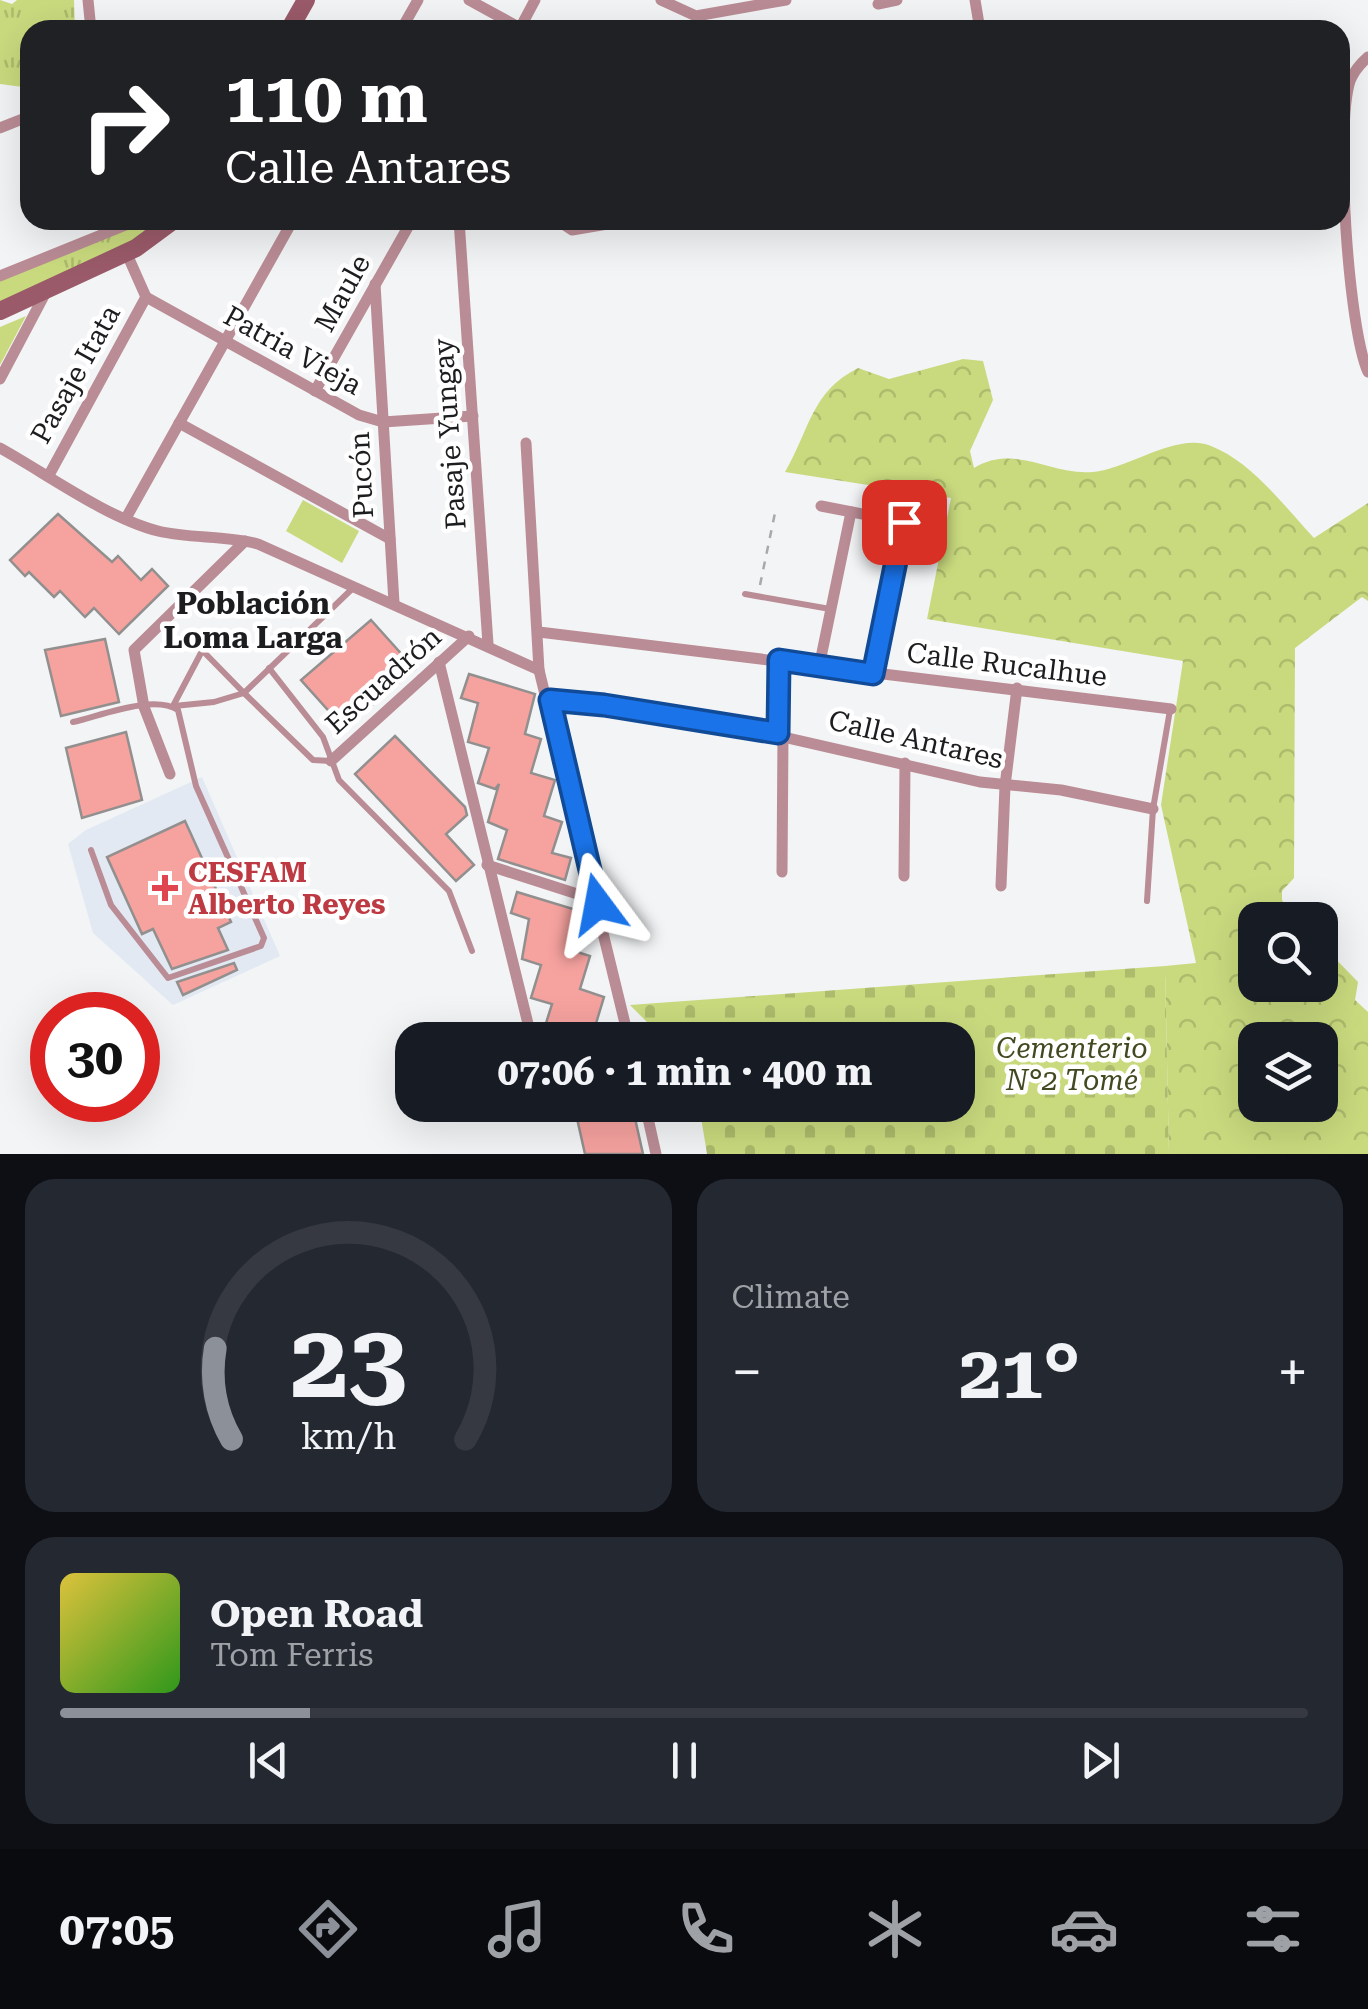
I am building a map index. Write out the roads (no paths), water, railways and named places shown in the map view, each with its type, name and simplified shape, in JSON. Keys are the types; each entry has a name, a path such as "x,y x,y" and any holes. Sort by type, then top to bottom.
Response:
{"main road":[{"path":"0,311 126,252 156,230"}],"street":[{"path":"470,0 505,20"},
{"path":"661,0 696,16 786,0"},
{"path":"878,4 897,0"},
{"path":"1350,89 1352,78 1368,57"},
{"path":"0,276 113,230"},
{"path":"126,518 288,230"},
{"name":"Maule","path":"316,391 406,230"},
{"name":"Pasaje Yungay","path":"461,230 488,644"},
{"path":"1349,230 1359,346 1368,372"},
{"path":"126,252 146,297"},
{"name":"Pucón","path":"375,284 394,604"},
{"path":"0,379 48,288"},
{"name":"Patria Vieja","path":"146,297 316,391 383,422 473,416"},
{"name":"Pasaje Itata","path":"48,474 146,297"},
{"path":"179,423 390,539"},
{"path":"526,444 539,670 550,700 625,1022"},
{"path":"0,448 126,518 170,533 245,540 488,644 539,670"},
{"path":"820,506 904,522 873,674"},
{"path":"819,666 850,512"},
{"path":"170,774 144,706 136,645 245,540"},
{"name":"Calle Rucalhue","path":"539,632 1171,709"},
{"name":"Escuadrón","path":"331,761 469,636"},
{"path":"779,660 782,872"},
{"path":"439,662 527,1022"},
{"path":"1001,886 1005,786 1017,688"},
{"name":"Calle Antares","path":"550,700 780,734 1005,786 1061,790 1153,809"},
{"path":"904,763 904,876"},
{"path":"487,865 596,900"},
{"path":"648,1122 656,1154"}],"lane":[{"path":"73,722 144,706 214,702 244,692 354,586"},
{"path":"745,594 830,609"},
{"path":"172,706 200,648 314,760 331,761"},
{"path":"269,668 323,737 340,780 449,891 472,951"},
{"path":"91,850 111,905 168,978 261,946 264,938 196,786 178,710 172,706"},
{"path":"1147,902 1153,809 1171,709"}],"place":[{"name":"CESFAM Alberto Reyes","path":"165,888"}],"district":[{"name":"Población Loma Larga","path":"253,621"}],"park label":[{"name":"Cementerio N°2 Tomé","path":"1072,1064"}]}
